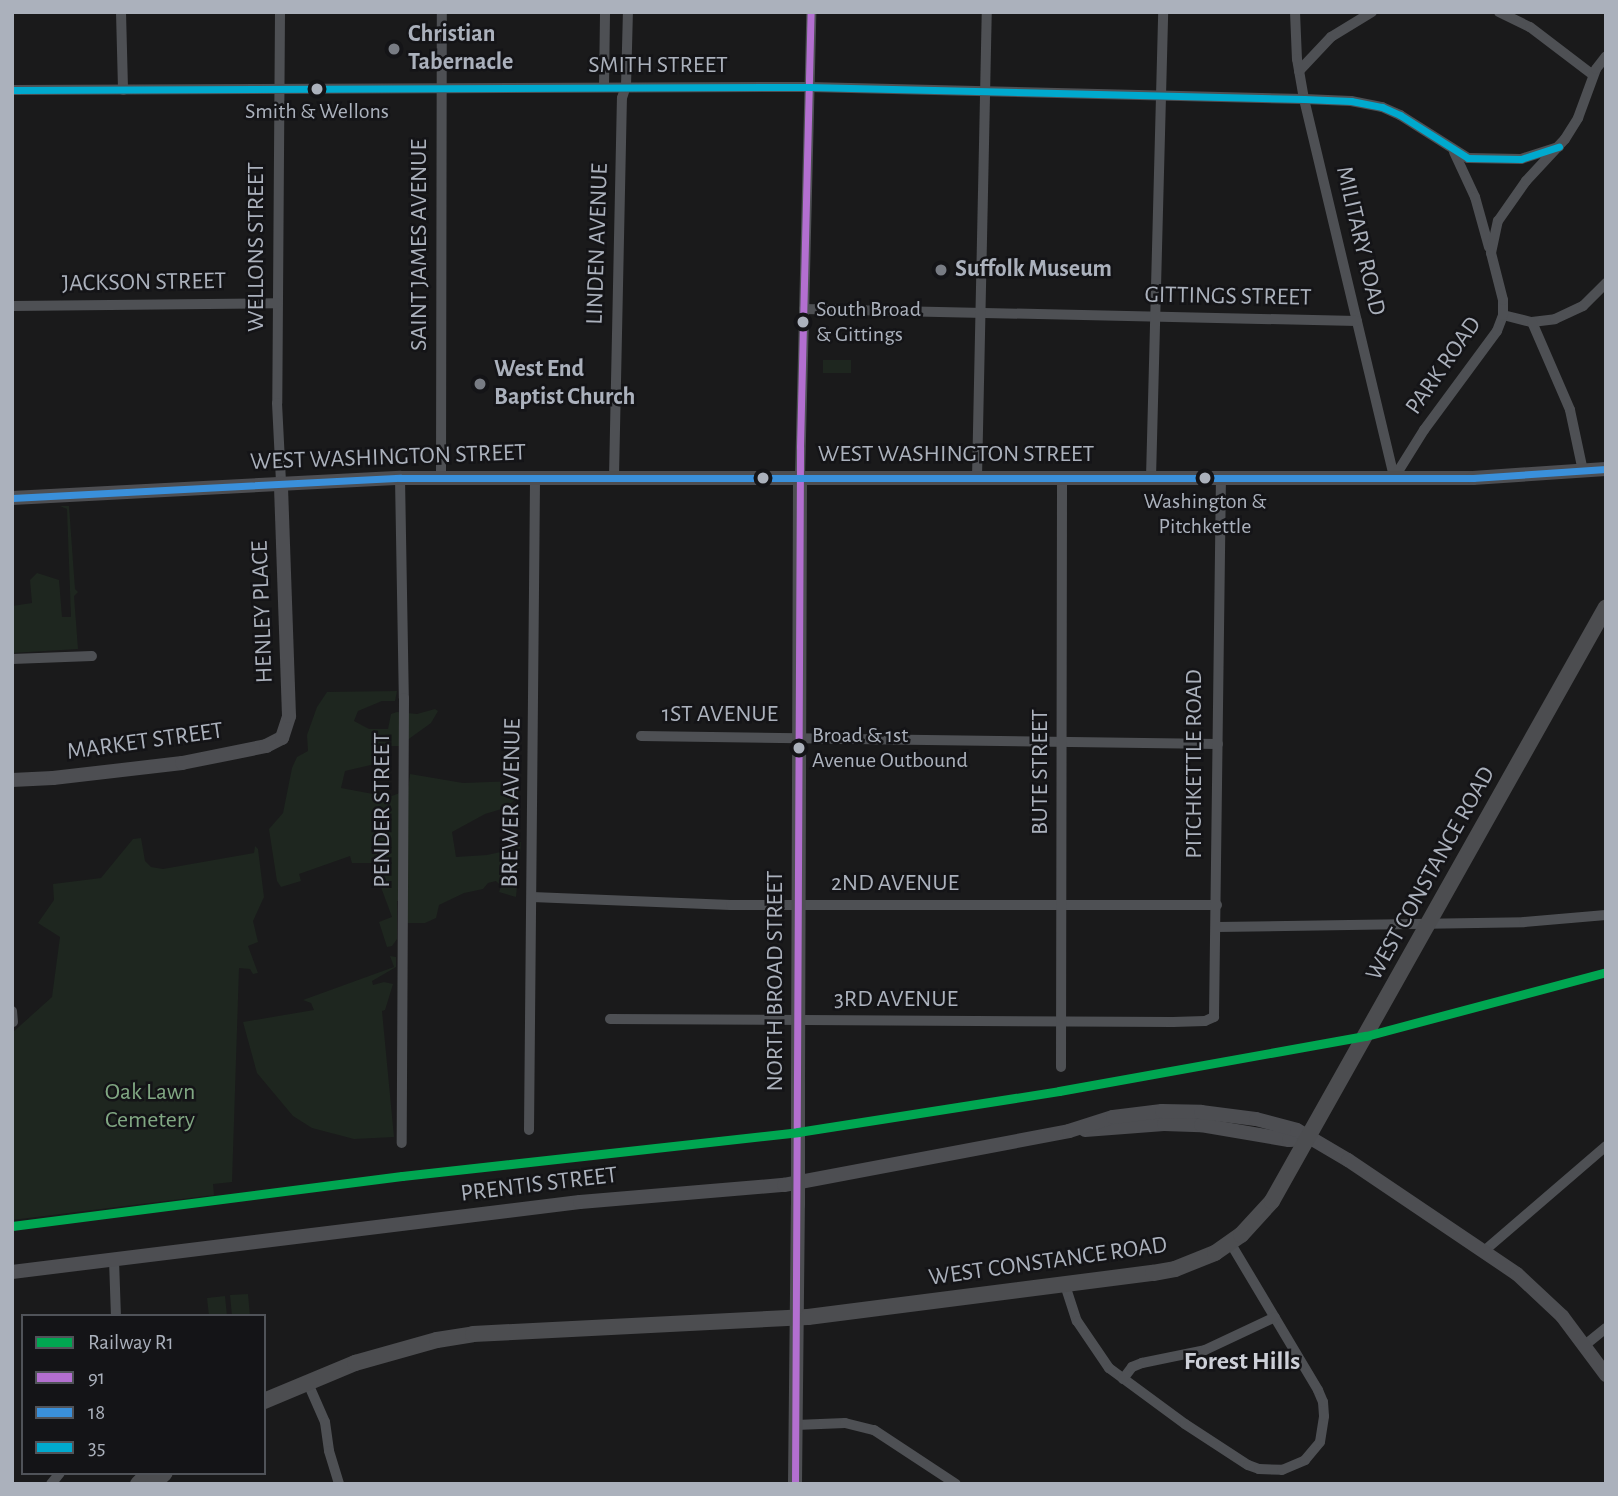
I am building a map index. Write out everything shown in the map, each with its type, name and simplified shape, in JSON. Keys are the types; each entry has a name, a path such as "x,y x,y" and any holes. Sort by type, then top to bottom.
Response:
{"main road":[{"name":"WEST CONSTANCE ROAD","path":"266,1400 307,1381 396,1350 473,1335 796,1318 1175,1269 1196,1262 1231,1244 1272,1201 1309,1139 1606,607"}],"street":[{"path":"121,12 123,90"},
{"name":"WELLONS STREET","path":"280,12 276,403 281,483"},
{"name":"SAINT JAMES AVENUE","path":"441,477 442,12"},
{"path":"604,86 605,12"},
{"name":"LINDEN AVENUE","path":"614,478 622,98 626,86 628,12"},
{"path":"800,478 811,12"},
{"path":"977,478 987,12"},
{"path":"1152,478 1163,12"},
{"name":"MILITARY ROAD","path":"1295,12 1304,99 1394,478"},
{"path":"1299,71 1331,37 1372,12"},
{"path":"1499,12 1530,27 1593,75"},
{"name":"PARK ROAD","path":"1394,478 1424,430 1497,331 1503,315 1503,300 1491,253 1497,220 1526,181 1559,147 1578,118 1593,75 1606,56"},
{"name":"SMITH STREET","path":"12,90 809,87 1304,99 1350,101 1382,107 1418,125 1454,152"},
{"path":"1454,152 1468,158 1502,161 1521,159 1559,147"},
{"path":"1454,152 1475,197 1491,253"},
{"path":"1503,315 1532,322 1569,314 1583,306 1605,285"},
{"name":"JACKSON STREET","path":"12,306 277,303"},
{"name":"GITTINGS STREET","path":"804,309 1357,321"},
{"path":"1532,322 1570,410 1583,471"},
{"name":"WEST WASHINGTON STREET","path":"12,498 441,477 1503,478 1606,469"},
{"name":"BREWER AVENUE","path":"529,1130 535,477"},
{"name":"PENDER STREET","path":"400,478 405,1016 402,1143"},
{"name":"NORTH BROAD STREET","path":"795,1484 800,478"},
{"name":"BUTE STREET","path":"1061,1067 1062,478"},
{"name":"PITCHKETTLE ROAD","path":"1183,1022 1209,1020 1216,1012 1221,478"},
{"name":"HENLEY PLACE","path":"281,483 289,716 282,738"},
{"path":"12,659 92,656"},
{"name":"1ST AVENUE","path":"641,736 1218,744"},
{"name":"MARKET STREET","path":"12,780 183,763 266,746 282,738"},
{"name":"2ND AVENUE","path":"532,897 798,905 1217,905"},
{"path":"1217,927 1524,922 1606,915"},
{"path":"12,1011 13,1021"},
{"name":"3RD AVENUE","path":"610,1019 1183,1022"},
{"name":"PRENTIS STREET","path":"12,1272 580,1202 784,1185 1069,1131 1113,1117 1183,1111 1256,1119 1297,1130 1309,1139"},
{"path":"1309,1139 1326,1146 1484,1251 1542,1296 1585,1345 1606,1375"},
{"path":"1484,1251 1606,1146"},
{"path":"1065,1285 1086,1338 1097,1355 1123,1379 1248,1465 1270,1471 1295,1466 1312,1453 1320,1442 1323,1402 1231,1244"},
{"path":"114,1260 116,1314"},
{"path":"1123,1379 1132,1367 1205,1350 1275,1317"},
{"path":"1585,1345 1606,1328"},
{"path":"307,1381 325,1422 329,1451 339,1484"},
{"path":"796,1425 845,1423 874,1430 938,1478 956,1484"}],"green space":[{"path":"823,360 851,360 851,373 823,373"},
{"path":"60,506 69,506 75,589 78,592 74,596 78,649 12,653 12,606 32,603 30,580 37,573 59,580 62,617 71,617 67,509"},
{"path":"397,691 395,701 382,701 358,711 354,721 369,729 388,729 391,714 417,714 435,709 438,711 431,723 399,746 375,746 375,764 345,771 341,788 389,797 408,790 410,774 463,783 516,781 519,788 516,799 505,808 485,814 452,832 456,857 505,851 514,841 521,842 516,897 499,892 501,886 496,881 488,883 483,889 464,893 439,905 436,918 425,923 407,923 407,902 397,901 397,939 392,946 387,947 379,922 392,917 372,863 352,863 350,856 299,874 301,881 281,887 277,881 269,829 283,813 292,768 297,757 308,751 307,735 317,707 327,692"},
{"name":"Oak Lawn Cemetery","path":"141,838 145,861 151,867 163,869 254,853 255,846 258,849 264,897 253,921 258,942 248,946 258,973 253,974 250,969 239,968 232,1182 213,1184 214,1195 12,1220 12,1033 52,997 60,937 38,923 54,900 53,884 101,878 133,839"},
{"path":"390,956 396,957 396,967 372,981 373,985 384,982 393,984 385,1010 382,1011 394,1137 354,1139 312,1128 293,1116 257,1073 243,1022 314,1010 311,1003 303,1000 394,967"},
{"path":"248,1294 250,1314 232,1314 230,1295"},
{"path":"225,1296 227,1314 209,1314 207,1298"}],"rail line":[{"name":"R1","path":"12,1226 402,1176 798,1132 1059,1091 1366,1036 1606,972"}],"transit line":[{"name":"91","path":"795,1484 800,447 811,12"},
{"name":"35","path":"12,90 809,87 1304,99 1351,101 1382,107 1400,115 1468,158 1521,159 1559,147"},
{"name":"18","path":"12,498 400,478 1473,478 1606,469"}],"place":[{"name":"Christian Tabernacle","path":"394,49"},
{"name":"Smith & Wellons","path":"317,89"},
{"name":"Suffolk Museum","path":"941,270"},
{"name":"South Broad & Gittings","path":"803,322"},
{"name":"West End Baptist Church","path":"480,384"},
{"name":"Washington & Pitchkettle","path":"1205,478"},
{"name":"Broad & 1st Avenue Outbound","path":"799,748"}],"district":[{"name":"Forest Hills","path":"1242,1362"}]}
